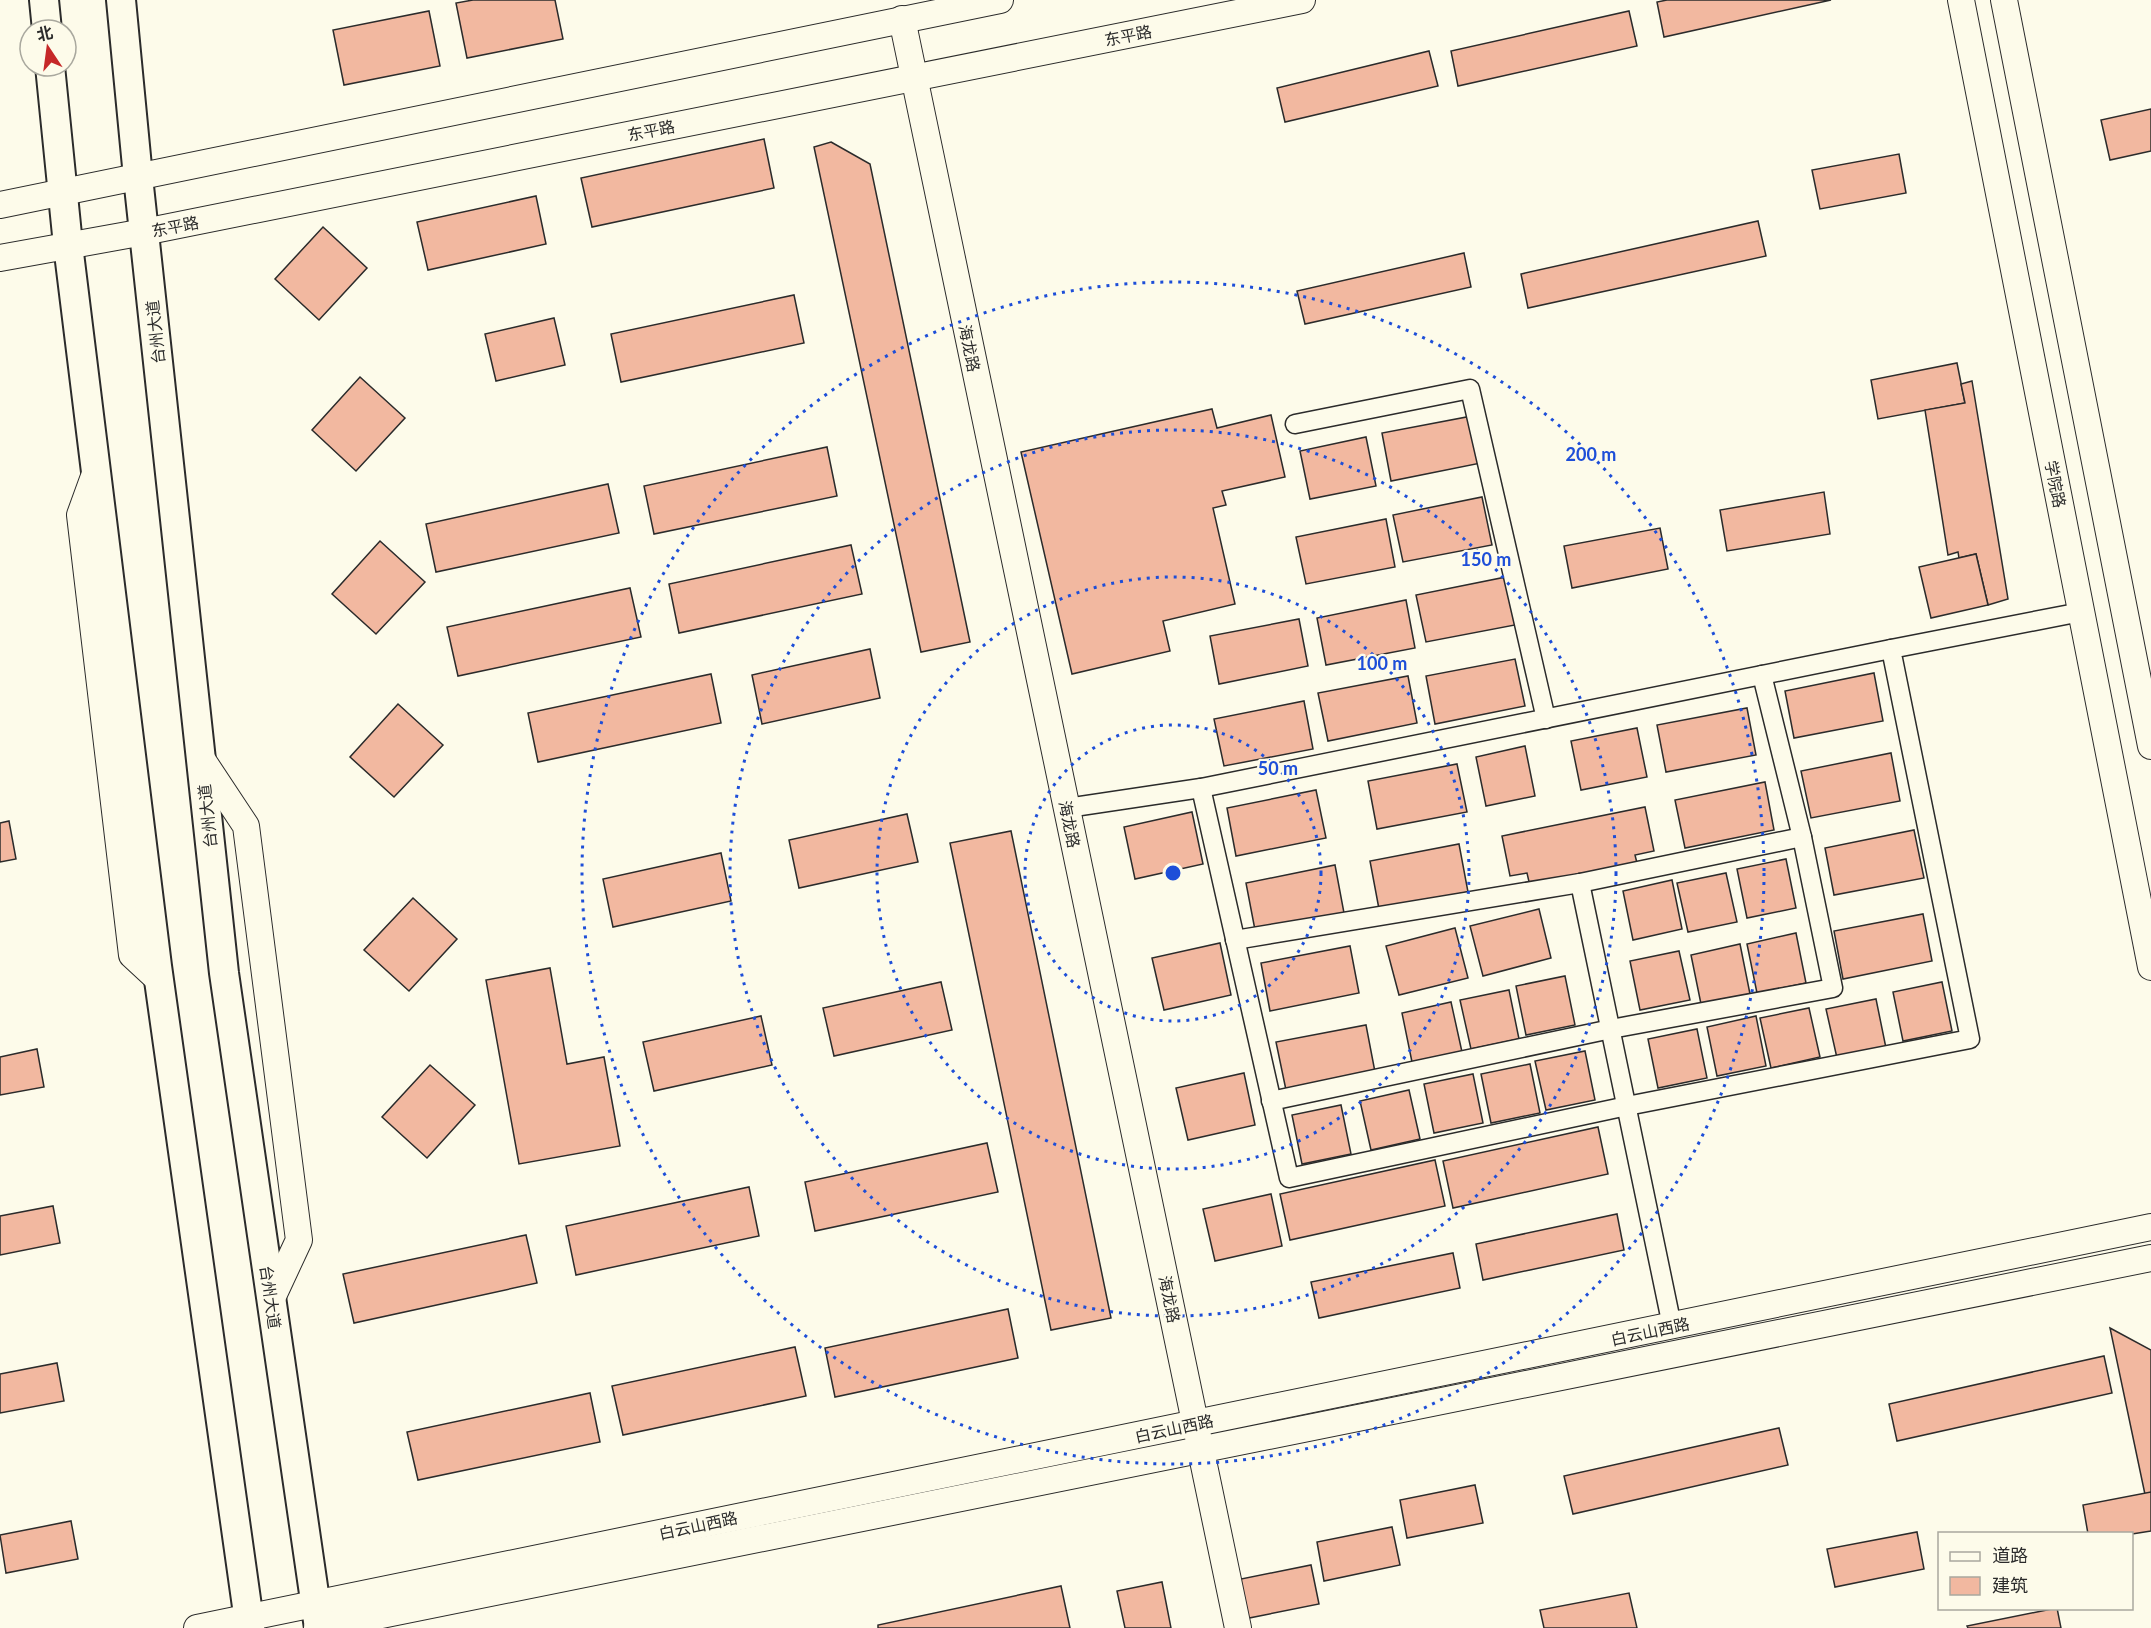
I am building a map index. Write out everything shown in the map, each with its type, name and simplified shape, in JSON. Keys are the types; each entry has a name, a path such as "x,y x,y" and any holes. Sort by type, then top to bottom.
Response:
{"main road":[{"path":"44,0 45,18"},
{"path":"0,205 1000,0"},
{"name":"东平路","path":"0,258 144,232 1302,0"},
{"name":"学院路","path":"1961,0 2151,967"},
{"path":"2004,0 2151,746"},
{"name":"台州大道","path":"124,4 138,177 224,973 318,1622"},
{"name":"海龙路","path":"902,19 1238,1628"},
{"path":"51,78 68,245 159,980 249,1623"},
{"path":"201,758 246,826 299,1240 272,1298"},
{"name":"白云山西路","path":"318,1622 1196,1424 2151,1227"},
{"name":"白云山西路","path":"197,1628 249,1623 318,1622 1201,1450 2151,1258"}],"street":[{"path":"1295,424 1470,389 1546,719"},
{"path":"1067,808 1201,788 2081,612"},
{"path":"1201,788 1289,1179 1627,1106 1970,1039 1891,649"},
{"path":"1271,1101 1611,1029 1833,988 1802,837 1762,675"},
{"path":"1235,940 1580,883 1802,837"},
{"path":"1580,883 1672,1326"}],"building":[{"path":"473,0 555,0 563,39 467,58 456,3"},
{"path":"1667,0 1831,0 1664,37 1657,2"},
{"path":"429,11 440,66 344,85 333,30"},
{"path":"1629,11 1637,46 1458,86 1451,51"},
{"path":"1429,51 1438,86 1285,122 1277,88"},
{"path":"2151,109 2151,151 2110,160 2101,120"},
{"path":"764,139 774,188 592,227 581,178"},
{"path":"831,142 870,164 970,642 921,652 814,147"},
{"path":"1899,154 1906,193 1820,209 1812,170"},
{"path":"536,196 546,244 428,270 417,222"},
{"path":"1758,221 1766,256 1528,308 1521,274"},
{"path":"323,227 367,268 319,320 275,279"},
{"path":"1464,253 1471,287 1305,324 1297,291"},
{"path":"794,295 804,343 621,382 611,334"},
{"path":"554,318 565,365 496,381 485,334"},
{"path":"1957,363 1965,403 1878,419 1871,380"},
{"path":"360,377 405,418 356,471 312,430"},
{"path":"1972,381 2008,599 1988,605 1976,554 1959,558 1958,552 1948,555 1925,410 1965,403 1961,384"},
{"path":"1212,409 1217,428 1271,415 1285,477 1222,491 1226,505 1213,508 1235,604 1163,621 1170,651 1072,674 1021,452"},
{"path":"1472,416 1481,463 1391,481 1382,433"},
{"path":"1366,437 1376,486 1310,499 1300,451"},
{"path":"827,447 837,496 654,534 644,486"},
{"path":"608,484 619,533 436,572 426,524"},
{"path":"1824,492 1830,534 1727,551 1720,510"},
{"path":"1482,497 1492,545 1403,562 1393,515"},
{"path":"1386,519 1395,567 1306,584 1296,537"},
{"path":"1660,528 1668,569 1572,588 1564,546"},
{"path":"380,541 425,582 376,634 332,594"},
{"path":"851,545 862,594 679,633 669,584"},
{"path":"1976,554 1988,605 1931,618 1919,567"},
{"path":"1506,577 1515,625 1426,642 1416,595"},
{"path":"630,588 641,637 458,676 447,627"},
{"path":"1406,600 1415,648 1326,665 1317,618"},
{"path":"1299,619 1308,666 1219,684 1210,636"},
{"path":"870,649 880,698 762,724 752,675"},
{"path":"1515,659 1525,706 1435,724 1426,676"},
{"path":"1874,673 1883,721 1794,738 1785,691"},
{"path":"711,674 721,723 538,762 528,713"},
{"path":"1408,676 1417,723 1328,741 1318,693"},
{"path":"1304,701 1313,749 1224,766 1214,719"},
{"path":"398,704 443,745 394,797 350,757"},
{"path":"1747,708 1756,755 1666,772 1657,725"},
{"path":"1637,728 1647,777 1581,790 1571,741"},
{"path":"1525,746 1535,796 1486,806 1476,757"},
{"path":"1891,753 1900,801 1811,818 1801,771"},
{"path":"1457,764 1467,812 1377,829 1368,781"},
{"path":"1765,782 1774,830 1685,848 1675,800"},
{"path":"1316,790 1326,838 1236,856 1227,808"},
{"path":"1645,807 1654,851 1635,855 1637,863 1530,886 1527,873 1510,876 1502,836"},
{"path":"1192,812 1203,864 1135,879 1124,827"},
{"path":"907,814 918,862 799,888 789,840"},
{"path":"9,821 16,859 0,862 0,823"},
{"path":"1914,830 1924,878 1834,895 1825,848"},
{"path":"1011,831 1111,1318 1051,1330 950,843"},
{"path":"1459,844 1468,892 1379,909 1370,861"},
{"path":"721,853 731,901 613,927 603,879"},
{"path":"1786,859 1796,908 1747,918 1737,869"},
{"path":"1335,865 1344,913 1255,930 1246,883"},
{"path":"1726,873 1737,922 1688,932 1677,883"},
{"path":"1672,880 1682,929 1633,940 1623,891"},
{"path":"413,898 457,939 409,991 364,950"},
{"path":"1539,909 1551,958 1483,976 1470,926"},
{"path":"1923,914 1932,961 1843,979 1834,931"},
{"path":"1455,928 1468,978 1399,995 1386,946"},
{"path":"1796,933 1806,983 1757,993 1747,944"},
{"path":"1220,943 1231,995 1164,1010 1152,958"},
{"path":"1740,944 1750,994 1701,1004 1691,955"},
{"path":"1350,946 1359,993 1270,1011 1261,963"},
{"path":"1679,951 1690,1000 1640,1010 1630,961"},
{"path":"550,968 567,1064 604,1057 620,1146 519,1164 486,980"},
{"path":"1565,976 1575,1025 1526,1035 1516,986"},
{"path":"941,982 952,1030 834,1056 823,1008"},
{"path":"1942,982 1952,1031 1903,1041 1893,992"},
{"path":"1509,990 1519,1039 1471,1049 1460,1000"},
{"path":"1876,999 1886,1048 1837,1058 1826,1009"},
{"path":"1451,1002 1462,1052 1412,1062 1402,1013"},
{"path":"1809,1008 1820,1057 1771,1068 1760,1018"},
{"path":"761,1016 772,1065 654,1091 643,1042"},
{"path":"1756,1016 1766,1066 1717,1076 1707,1027"},
{"path":"1366,1025 1375,1072 1286,1090 1276,1042"},
{"path":"1697,1029 1707,1078 1658,1088 1648,1039"},
{"path":"37,1049 44,1087 0,1095 0,1057"},
{"path":"1585,1051 1595,1100 1546,1110 1535,1061"},
{"path":"1530,1064 1540,1113 1491,1123 1481,1074"},
{"path":"430,1065 475,1105 427,1158 382,1117"},
{"path":"1244,1073 1255,1125 1188,1140 1176,1088"},
{"path":"1473,1074 1483,1123 1434,1133 1424,1084"},
{"path":"1409,1090 1420,1139 1371,1150 1360,1101"},
{"path":"1341,1105 1351,1154 1302,1164 1292,1115"},
{"path":"1598,1127 1608,1174 1453,1208 1443,1161"},
{"path":"987,1143 998,1192 815,1231 805,1182"},
{"path":"1435,1160 1445,1206 1290,1240 1280,1194"},
{"path":"749,1187 759,1236 576,1275 566,1226"},
{"path":"1271,1194 1282,1246 1215,1261 1203,1209"},
{"path":"53,1206 60,1243 0,1255 0,1216"},
{"path":"1617,1214 1624,1250 1483,1280 1476,1244"},
{"path":"526,1235 537,1283 354,1323 343,1274"},
{"path":"1453,1253 1460,1288 1319,1318 1311,1282"},
{"path":"1008,1309 1018,1358 835,1397 825,1348"},
{"path":"2110,1328 2151,1350 2151,1523"},
{"path":"795,1347 806,1396 623,1435 612,1386"},
{"path":"2104,1356 2112,1393 1897,1441 1889,1404"},
{"path":"57,1363 64,1401 0,1413 0,1374"},
{"path":"590,1393 600,1442 418,1480 407,1432"},
{"path":"1779,1428 1788,1465 1573,1514 1564,1476"},
{"path":"1475,1485 1483,1523 1407,1538 1400,1500"},
{"path":"2151,1492 2151,1531 2133,1534 2133,1532 2088,1532 2083,1505"},
{"path":"71,1521 78,1559 6,1573 0,1535"},
{"path":"1392,1527 1400,1565 1324,1581 1317,1542"},
{"path":"1917,1532 1924,1569 1835,1587 1827,1549"},
{"path":"1311,1565 1319,1604 1244,1619 1236,1580"},
{"path":"1162,1582 1171,1628 1125,1628 1117,1591"},
{"path":"1061,1586 1070,1628 878,1628 878,1625"},
{"path":"1629,1593 1637,1628 1544,1628 1540,1610"},
{"path":"2047,1610 2057,1610 2061,1628 1968,1628 1967,1626"}]}
